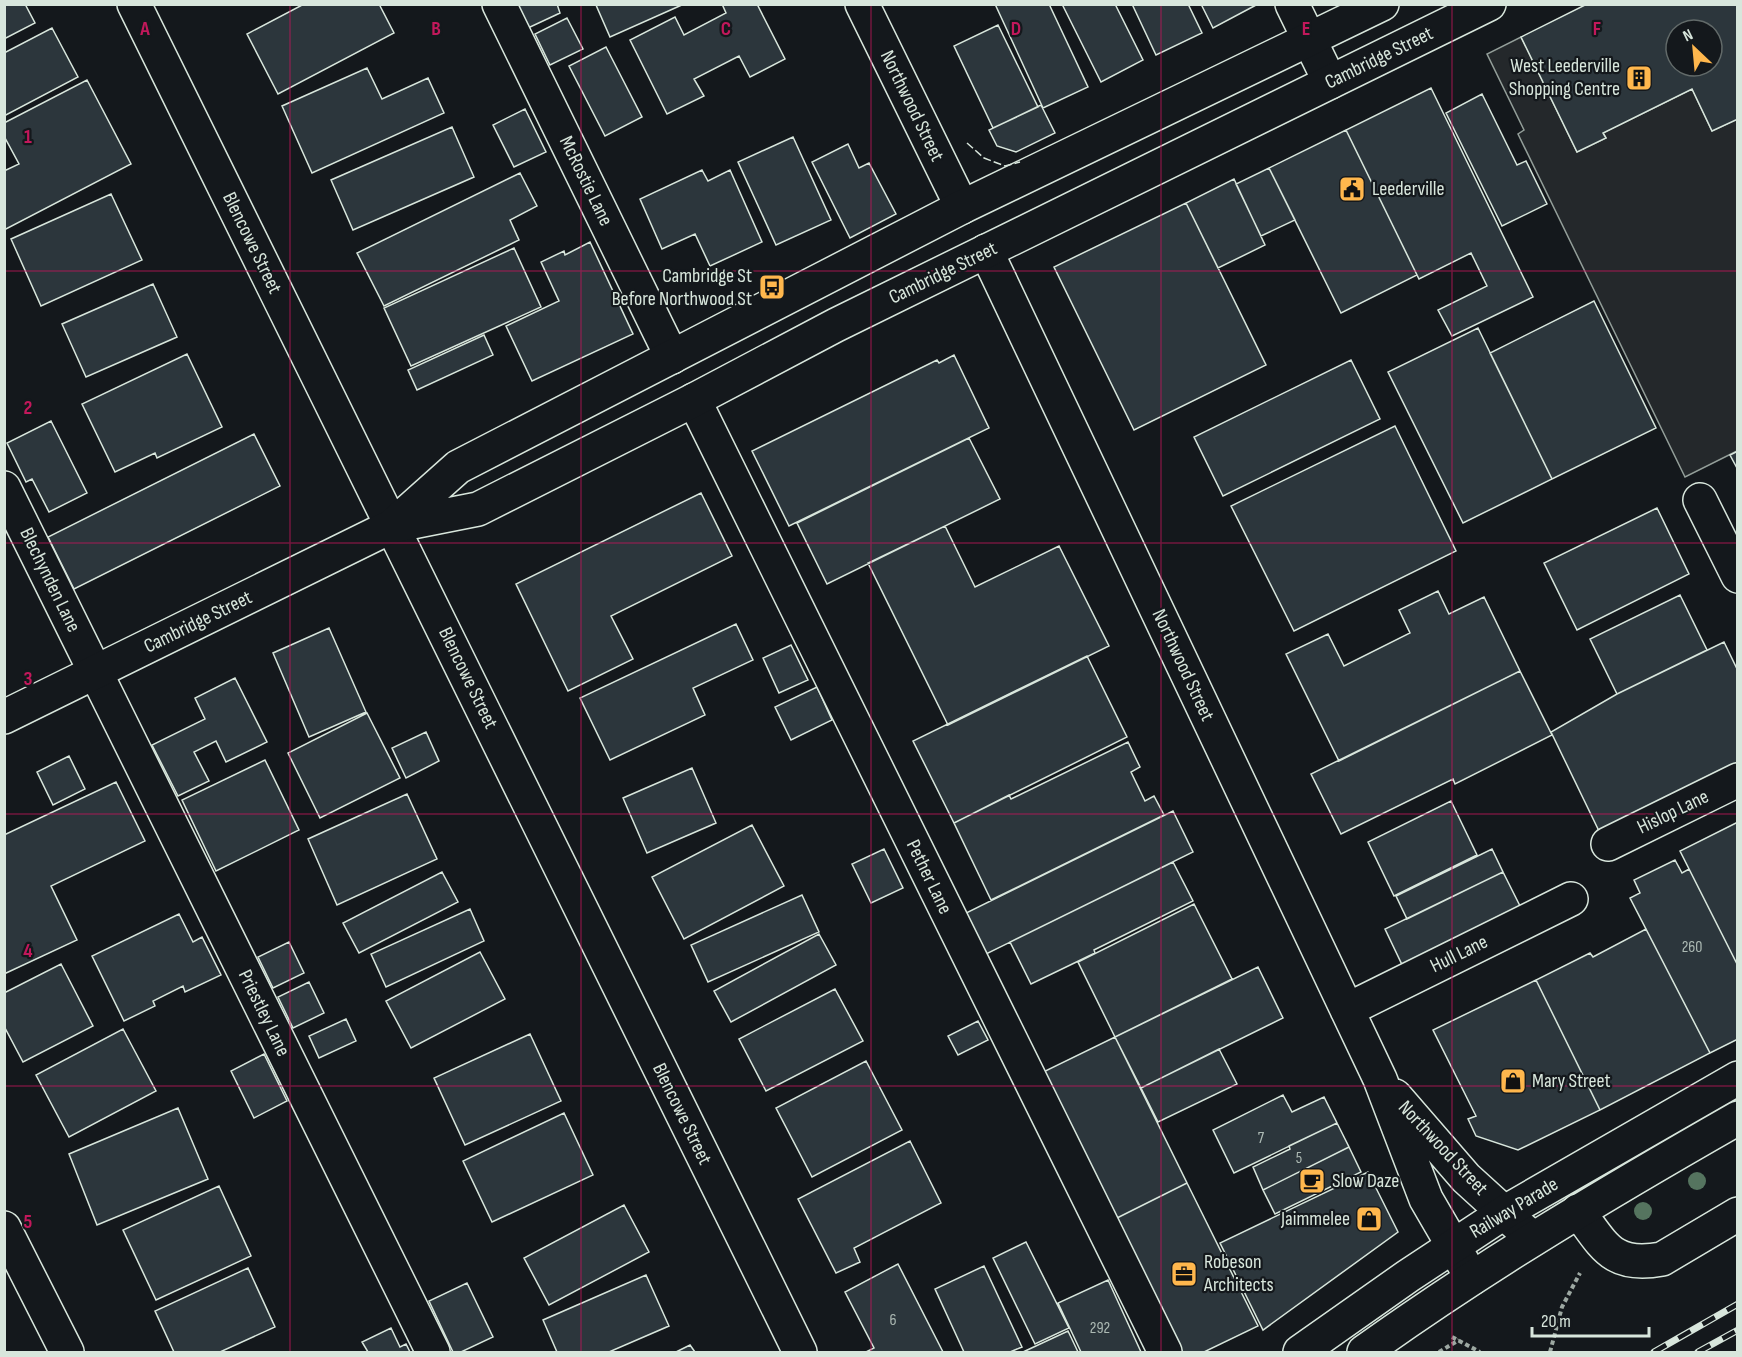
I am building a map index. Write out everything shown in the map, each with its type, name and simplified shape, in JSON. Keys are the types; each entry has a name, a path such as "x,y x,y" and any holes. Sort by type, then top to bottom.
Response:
{"main road":[{"name":"Blencowe Street","path":"134,4 800,1353"},
{"name":"McRostie Lane","path":"499,4 672,357"},
{"name":"Northwood Street","path":"862,4 962,207"},
{"path":"1292,4 1330,82"},
{"name":"Cambridge Street","path":"392,526 458,467 962,207 1382,4"},
{"name":"Cambridge Street","path":"4,717 392,526 478,508 986,251 1489,4"},
{"path":"962,207 970,215 1001,222 1081,183 1137,165 1170,162"},
{"name":"Northwood Street","path":"986,251 1380,1079 1426,1199 1472,1278"},
{"name":"Pether Lane","path":"694,400 1165,1353"},
{"name":"Blechynden Lane","path":"4,488 95,673"},
{"path":"1700,500 1737,576"},
{"name":"Priestley Lane","path":"95,673 433,1353"},
{"name":"Hislop Lane","path":"1608,844 1737,780"},
{"name":"Hull Lane","path":"1347,1010 1571,898"},
{"name":"Railway Parade","path":"1300,1353 1505,1212 1737,1078"},
{"name":"Northwood Street","path":"1380,1079 1466,1178 1533,1239"},
{"name":"Railway Parade","path":"1364,1353 1533,1239 1737,1118"},
{"path":"1578,1212 1607,1251 1633,1261 1662,1259 1737,1214"},
{"path":"4,1228 67,1353"}],"path":[{"path":"1550,1353 1562,1307 1573,1284 1586,1267"},
{"path":"1439,1353 1460,1340 1480,1353"}],"shaded area":[{"path":"1521,37 1577,152 1606,138 1603,133 1692,89 1712,131 1737,119 1737,451 1685,477 1518,134 1524,130 1487,54"}],"building":[{"path":"4,4 25,4 35,23 4,39"},
{"path":"304,4 379,4 394,33 278,94 247,34"},
{"path":"516,4 557,4 560,13 528,28"},
{"path":"684,4 610,37 596,5"},
{"path":"722,4 757,4 785,59 750,77 739,56 694,79 704,96 667,114 630,40 675,17 684,35 726,13"},
{"path":"995,4 1049,4 1088,87 1043,108"},
{"path":"1062,4 1115,4 1143,60 1101,82"},
{"path":"1132,4 1188,4 1202,33 1156,55"},
{"path":"1201,4 1258,4 1213,28"},
{"name":"West Leederville Shopping Centre","path":"1587,4 1738,4 1738,119 1712,131 1692,89 1603,133 1606,138 1577,152 1521,37"},
{"path":"567,18 583,49 550,65 535,34"},
{"path":"998,25 1038,107 993,128 954,46"},
{"path":"52,28 78,77 4,116 4,53"},
{"path":"606,47 642,117 605,136 569,66"},
{"path":"367,68 382,99 428,78 444,113 312,173 282,106"},
{"path":"87,80 131,164 4,230 4,171 19,164 4,136 4,123"},
{"path":"1431,88 1533,297 1452,336 1438,310 1487,286 1471,253 1419,279 1346,130"},
{"path":"1482,94 1517,165 1526,161 1547,204 1502,226 1446,113"},
{"path":"1041,105 1055,133 1016,152 997,146 989,130"},
{"path":"525,109 546,152 514,167 493,125"},
{"path":"452,127 474,177 353,230 331,180"},
{"path":"1346,130 1417,275 1341,313 1269,168"},
{"path":"793,137 831,220 776,245 738,162"},
{"path":"848,144 859,168 869,163 896,214 850,238 812,162"},
{"path":"1269,168 1295,220 1261,236 1236,184"},
{"path":"702,170 708,181 730,170 762,242 710,266 695,234 662,249 640,199"},
{"path":"520,173 537,206 510,220 519,240 384,306 357,253"},
{"path":"1234,179 1265,245 1218,268 1186,203"},
{"path":"111,194 142,260 41,306 11,239"},
{"path":"1186,203 1266,365 1134,430 1054,267"},
{"path":"590,242 633,334 532,381 506,326 559,301 541,262 564,251 565,255"},
{"path":"514,248 541,307 411,366 384,308"},
{"path":"153,284 177,337 86,377 62,324"},
{"path":"1594,301 1656,428 1552,479 1490,353"},
{"path":"1478,328 1552,479 1463,523 1388,372"},
{"path":"484,335 493,355 417,390 408,370"},
{"path":"187,354 222,427 157,458 155,453 115,472 82,404"},
{"path":"954,355 989,428 789,526 752,451 937,360 939,363"},
{"path":"1351,360 1380,419 1223,496 1194,437"},
{"path":"51,421 87,493 49,512 32,479 26,482 7,443"},
{"path":"1395,426 1456,551 1294,631 1231,506"},
{"path":"254,434 280,486 74,589 48,537"},
{"path":"969,438 1000,499 827,584 797,523"},
{"path":"1738,451 1738,470 1730,455"},
{"path":"701,493 732,556 611,616 633,659 568,691 516,584"},
{"path":"1657,508 1689,574 1577,630 1544,563"},
{"path":"945,526 975,587 1059,546 1109,646 948,725 868,563"},
{"path":"1438,591 1449,614 1484,597 1520,671 1339,761 1286,654 1328,634 1344,666 1410,633 1399,610"},
{"path":"1680,595 1707,650 1617,694 1590,639"},
{"path":"736,624 753,660 693,688 705,715 610,760 580,698"},
{"path":"329,628 366,712 309,737 273,653"},
{"path":"1724,642 1738,671 1738,762 1599,831 1551,732 1617,694"},
{"path":"791,645 808,680 779,693 763,658"},
{"path":"1087,656 1127,737 954,823 913,741"},
{"path":"1520,671 1552,735 1455,784 1453,779 1341,834 1311,774"},
{"path":"235,678 267,742 226,762 216,741 194,752 209,781 178,796 152,745 205,719 195,698"},
{"path":"817,687 832,720 791,740 775,707"},
{"path":"367,713 400,778 320,818 288,753"},
{"path":"426,732 439,761 406,778 392,748"},
{"path":"1128,742 1140,767 1131,772 1145,801 1154,796 1164,815 991,900 954,823 1009,795 1011,799"},
{"path":"69,756 85,789 53,805 37,772"},
{"path":"265,760 299,830 216,871 182,800"},
{"path":"692,768 716,823 647,853 623,798"},
{"path":"116,782 145,841 51,886 77,940 4,974 4,835"},
{"path":"407,794 437,859 337,905 308,839"},
{"path":"1451,801 1477,855 1394,896 1368,842"},
{"path":"1173,811 1193,852 980,957 960,916"},
{"path":"1738,822 1738,966 1680,851"},
{"path":"752,825 784,886 684,939 652,877"},
{"path":"884,849 903,888 871,903 852,864"},
{"path":"1492,849 1503,872 1407,919 1396,896"},
{"path":"1675,860 1682,873 1689,869 1738,966 1738,1039 1710,1053 1630,898 1640,893 1634,880"},
{"path":"1173,862 1193,901 1031,984 1010,942"},
{"path":"442,872 458,902 359,953 343,923"},
{"path":"1503,872 1524,914 1406,973 1385,929"},
{"path":"802,895 819,932 708,982 691,945"},
{"path":"1194,904 1232,979 1115,1037 1078,962"},
{"path":"470,909 484,941 386,987 371,954"},
{"path":"179,914 193,942 202,937 221,975 185,992 183,986 153,1001 155,1006 124,1021 92,956"},
{"path":"1646,929 1710,1053 1600,1110 1536,980 1590,953 1593,957"},
{"path":"819,934 836,965 731,1022 714,991"},
{"path":"289,942 304,973 273,988 258,957"},
{"path":"480,952 505,999 411,1048 386,1001"},
{"path":"61,964 93,1026 23,1062 4,1026 4,993"},
{"path":"1258,967 1283,1018 1141,1088 1115,1037"},
{"path":"1536,980 1600,1110 1518,1150 1476,1136 1468,1119 1476,1116 1433,1030"},
{"path":"309,982 324,1013 293,1028 278,997"},
{"path":"835,989 863,1041 766,1091 739,1039"},
{"path":"346,1019 356,1041 319,1058 309,1036"},
{"path":"978,1021 988,1040 958,1055 948,1036"},
{"path":"123,1029 156,1091 69,1137 36,1075"},
{"path":"530,1034 561,1101 465,1145 434,1078"},
{"path":"1115,1037 1187,1183 1109,1222 1037,1075"},
{"path":"1219,1049 1237,1084 1158,1122 1141,1088"},
{"path":"264,1054 287,1101 254,1118 231,1071"},
{"path":"866,1061 902,1130 812,1177 776,1108"},
{"path":"1283,1095 1292,1112 1324,1097 1337,1123 1234,1173 1213,1130"},
{"path":"178,1108 208,1179 97,1225 69,1154"},
{"path":"564,1113 593,1175 492,1222 463,1161"},
{"path":"1337,1123 1349,1147 1263,1190 1253,1167 1290,1149 1289,1146"},
{"path":"910,1141 941,1203 854,1248 860,1262 836,1273 798,1199"},
{"name":"Slow Daze","path":"1349,1147 1361,1172 1275,1214 1263,1190"},
{"path":"1368,1172 1398,1232 1263,1330 1220,1243"},
{"name":"Robeson Architects","path":"1187,1183 1258,1326 1204,1352 1174,1352 1109,1222"},
{"path":"219,1186 251,1256 156,1300 123,1230"},
{"path":"624,1205 649,1252 549,1305 524,1258"},
{"path":"1026,1242 1069,1328 1035,1344 993,1258"},
{"path":"898,1264 943,1352 866,1352 874,1348 845,1292"},
{"path":"984,1266 1022,1347 1010,1352 964,1352 935,1289"},
{"path":"248,1268 275,1327 220,1352 174,1352 155,1311"},
{"path":"646,1275 669,1326 609,1352 557,1352 543,1320"},
{"path":"1108,1280 1141,1352 1081,1352 1058,1303"},
{"path":"467,1283 493,1337 461,1352 453,1352 429,1301"},
{"path":"391,1328 400,1347 406,1344 410,1352 368,1352 362,1342"},
{"path":"1068,1331 1078,1352 1023,1352"},
{"path":"690,1345 695,1352 676,1352"}],"railway":[{"path":"1654,1352 1738,1304"},
{"path":"1698,1352 1738,1330"}],"fence":[{"path":"967,143 984,158 1005,166 1020,162"}],"place":[{"name":"West Leederville Shopping Centre","path":"1639,78"},
{"name":"Leederville","path":"1352,189"},
{"name":"Cambridge St Before Northwood St","path":"772,287"},
{"name":"Mary Street","path":"1513,1081"},
{"name":"Slow Daze","path":"1312,1181"},
{"name":"Jaimmelee","path":"1369,1219"},
{"name":"Robeson Architects","path":"1184,1274"}]}
